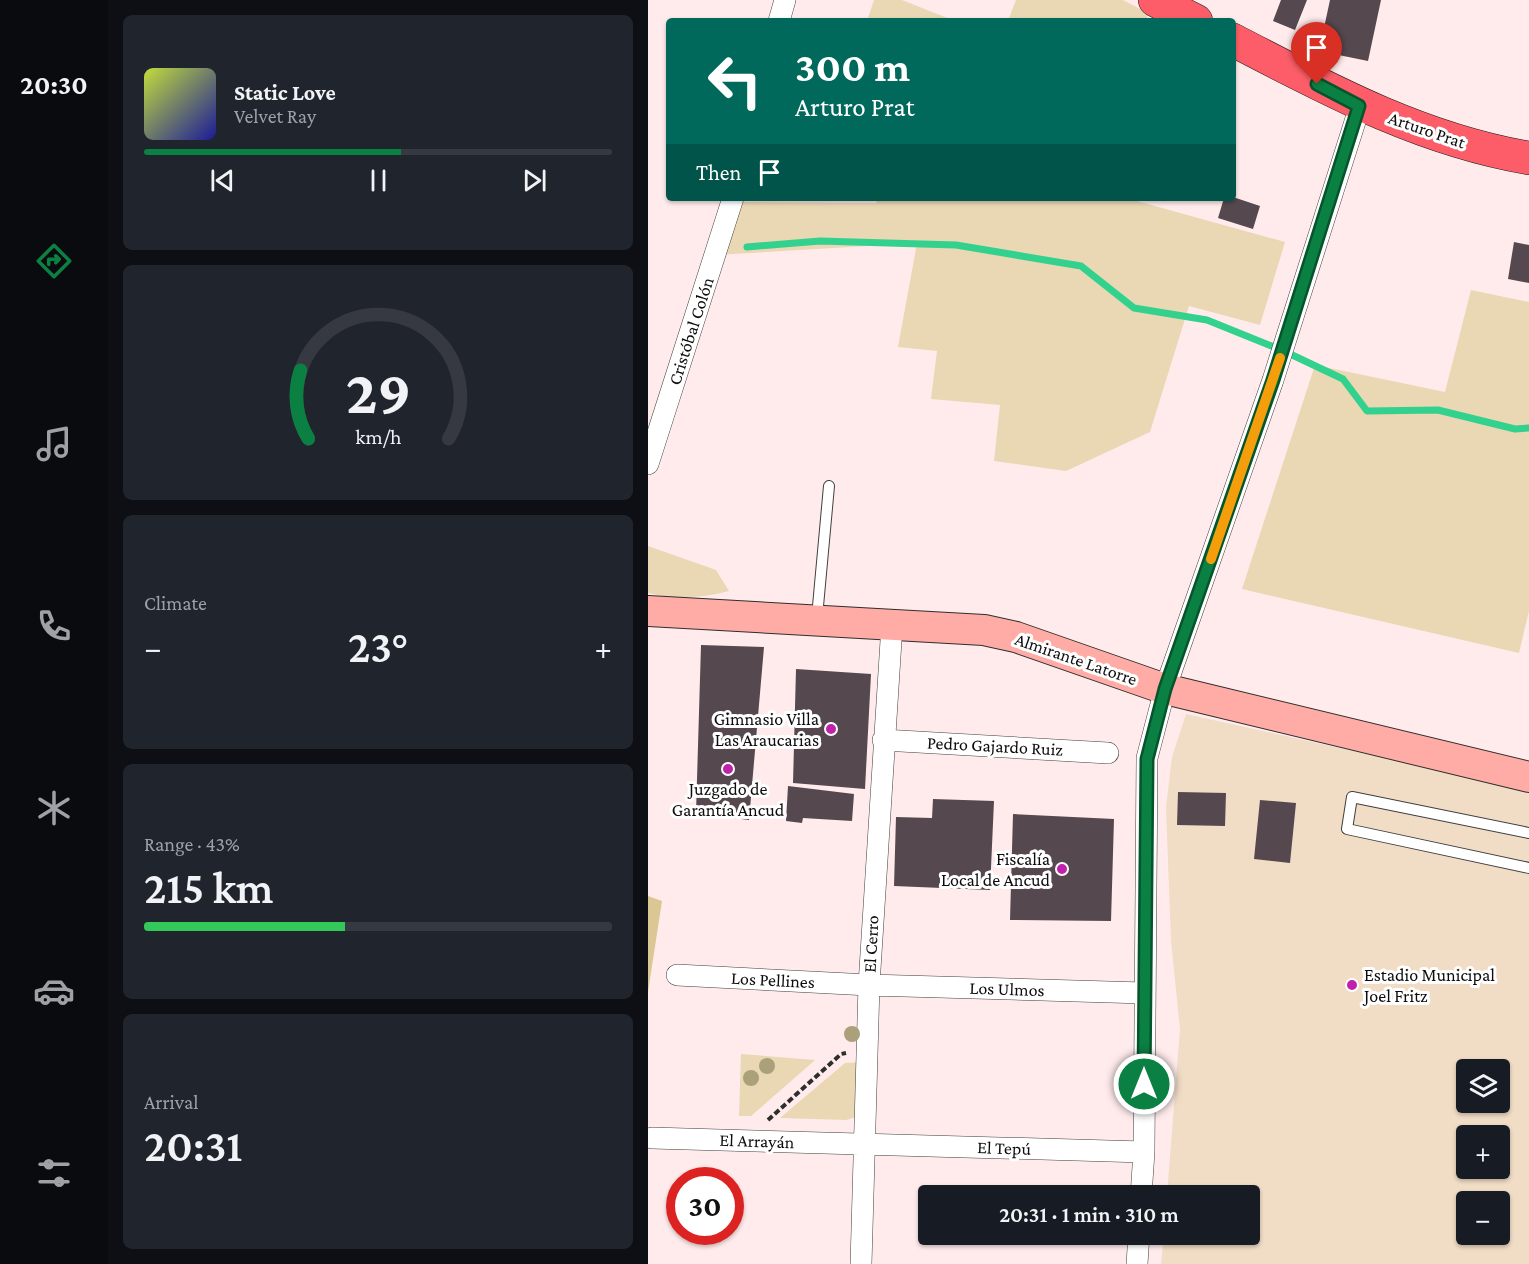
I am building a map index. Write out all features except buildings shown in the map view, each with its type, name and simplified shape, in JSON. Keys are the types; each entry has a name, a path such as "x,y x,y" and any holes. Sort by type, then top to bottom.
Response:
{"main road":[{"path":"1155,0 1190,18"},
{"name":"Arturo Prat","path":"1236,42 1359,106 1487,151 1529,158"},
{"name":"Almirante Latorre","path":"650,616 817,620 984,630 1016,637 1165,689 1529,777"}],"street":[{"path":"780,18 785,0"},
{"path":"1142,1185 1147,759 1165,689 1273,380 1359,106"},
{"name":"Cristóbal Colón","path":"648,464 732,201"},
{"name":"El Cerro","path":"861,1264 869,985 892,625"},
{"name":"Pedro Gajardo Ruiz","path":"883,740 1108,753"},
{"name":"Los Pellines","path":"677,975 869,985"},
{"name":"Los Ulmos","path":"869,985 1144,993"},
{"name":"El Arrayán","path":"651,1138 863,1144"},
{"name":"El Tepú","path":"863,1144 1144,1152"},
{"path":"1137,1264 1138,1245"}],"lane":[{"path":"817,620 829,486"},
{"path":"1529,833 1353,797 1347,829 1529,867"}],"path":[{"path":"746,1141 841,1054 867,1046"}],"shaded area":[{"path":"874,0 902,0 947,18 868,18"},
{"path":"1016,0 1123,0 1148,13 1147,18 1009,18"},
{"path":"877,201 1137,201 1285,242 1260,325 1189,306 1150,432 1066,471 994,461 1000,405 931,399 937,351 898,347 917,243 716,255 732,202 876,203"},
{"path":"1471,290 1529,302 1529,611 1519,653 1242,589 1315,365 1445,392"},
{"path":"648,546 716,570 729,591 688,597 668,597 648,593"},
{"name":"Estadio Municipal Joel Fritz","path":"1186,714 1529,790 1529,1264 1161,1264 1163,1245 1260,1245 1260,1185 1168,1185 1180,1029 1171,941 1166,807 1172,757"},
{"path":"648,896 662,901 648,992"},
{"path":"741,1054 815,1060 751,1116 739,1116"},
{"path":"862,1062 856,1117 846,1120 780,1118 845,1063"}],"waterway":[{"path":"747,247 820,241 956,245 1081,266 1134,308 1207,320 1274,347"},
{"path":"1288,353 1343,379 1367,411 1438,410 1515,429 1529,428"}],"slow traffic":[{"path":"1211,559 1280,358"}],"place":[{"name":"Gimnasio Villa Las Araucarias","path":"831,729"},
{"name":"Juzgado de Garantía Ancud","path":"728,769"},
{"name":"Fiscalía Local de Ancud","path":"1062,869"},
{"name":"Estadio Municipal Joel Fritz","path":"1352,985"}],"route":[{"path":"1144,1084 1147,759 1165,689 1273,380 1359,106 1317,84"}]}
